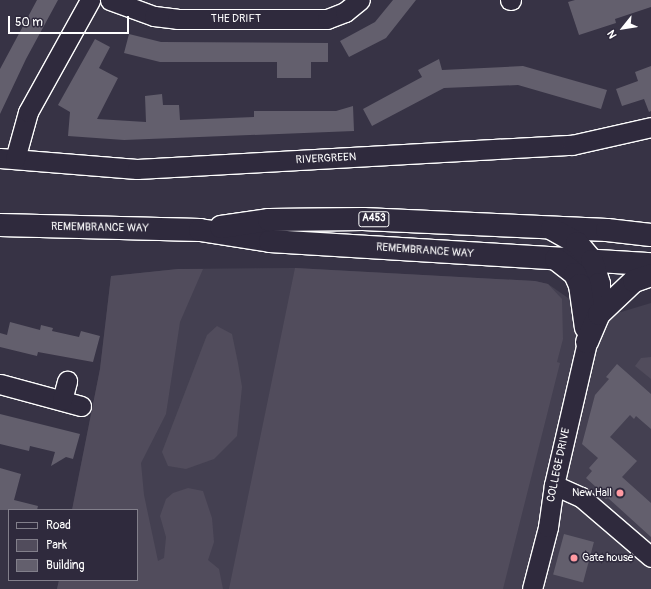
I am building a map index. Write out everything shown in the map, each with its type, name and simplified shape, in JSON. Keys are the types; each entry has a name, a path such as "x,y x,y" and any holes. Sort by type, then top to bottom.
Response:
{"highway":[{"name":"REMEMBRANCE WAY","path":"200,230 269,220 363,219 548,227 651,235"},
{"name":"REMEMBRANCE WAY","path":"0,225 200,230 270,241 651,264"},
{"path":"548,227 577,243 592,261 599,284 599,314 587,342"},
{"path":"556,259 575,274 580,285 587,342"},
{"path":"599,314 634,281 651,275"}],"street":[{"path":"7,158 28,112 90,0"},
{"name":"THE DRIFT","path":"110,0 154,16 177,19 327,19 345,12 360,0"},
{"name":"RIVERGREEN","path":"7,158 101,168 153,168 572,146 651,127"},
{"name":"COLLEGE DRIVE","path":"532,589 548,527 554,485 587,342"},
{"path":"62,400 67,381"},
{"path":"0,384 81,406"},
{"path":"554,485 581,497 651,557"}],"shaded area":[{"path":"295,268 535,281 548,284 581,307 621,312 651,303 651,589 57,589 59,581 138,581 138,509 72,509 100,369 111,276 178,269"}],"green space":[{"path":"295,268 535,281 548,284 562,299 563,339 557,362 560,363 503,589 229,589"},
{"path":"178,269 203,269 180,322 166,414 141,463 144,495 158,561 164,558 166,537 160,516 166,499 173,493 188,488 203,491 212,518 214,542 208,560 219,569 223,589 57,589 59,581 138,581 138,509 72,509 100,369 111,276"},
{"path":"217,326 232,334 238,363 242,387 237,436 214,459 186,469 168,466 162,452 207,335"},
{"path":"651,357 651,379 635,366 641,358"}],"building":[{"path":"37,0 58,0 26,59 0,114 0,69"},
{"path":"393,0 416,0 386,38 349,57 340,41 375,22"},
{"path":"575,0 651,0 651,7 615,19 616,23 579,35 568,2"},
{"path":"129,34 161,42 328,43 328,62 311,62 311,78 277,78 277,62 160,62 124,53"},
{"path":"95,39 110,47 99,68 118,78 97,119 146,122 145,96 162,94 163,105 179,105 180,120 254,117 254,111 336,111 353,106 354,131 124,140 68,136 70,112 58,105"},
{"path":"439,59 442,70 523,66 607,90 601,109 518,85 444,88 372,126 363,109 422,77 418,70"},
{"path":"651,66 651,111 649,112 644,99 622,106 616,89 638,81 635,72"},
{"path":"10,322 40,330 41,325 53,328 52,331 79,337 81,331 100,336 93,362 38,352 37,356 0,347 0,333 7,335"},
{"path":"617,364 651,394 651,429 636,416 634,419 630,415 610,437 637,461 622,477 651,503 651,537 608,498 606,499 594,489 596,487 586,478 592,471 589,468 598,458 582,444 595,395 609,379 606,377"},
{"path":"0,414 80,434 73,459 66,457 51,466 55,452 30,446 29,451 0,444"},
{"path":"0,468 21,474 14,500 38,506 37,509 0,510"},
{"name":"Gate house","path":"564,534 594,542 583,583 553,575"}],"place":[{"name":"New Hall","path":"620,493"},
{"name":"Gate house","path":"574,558"}]}
